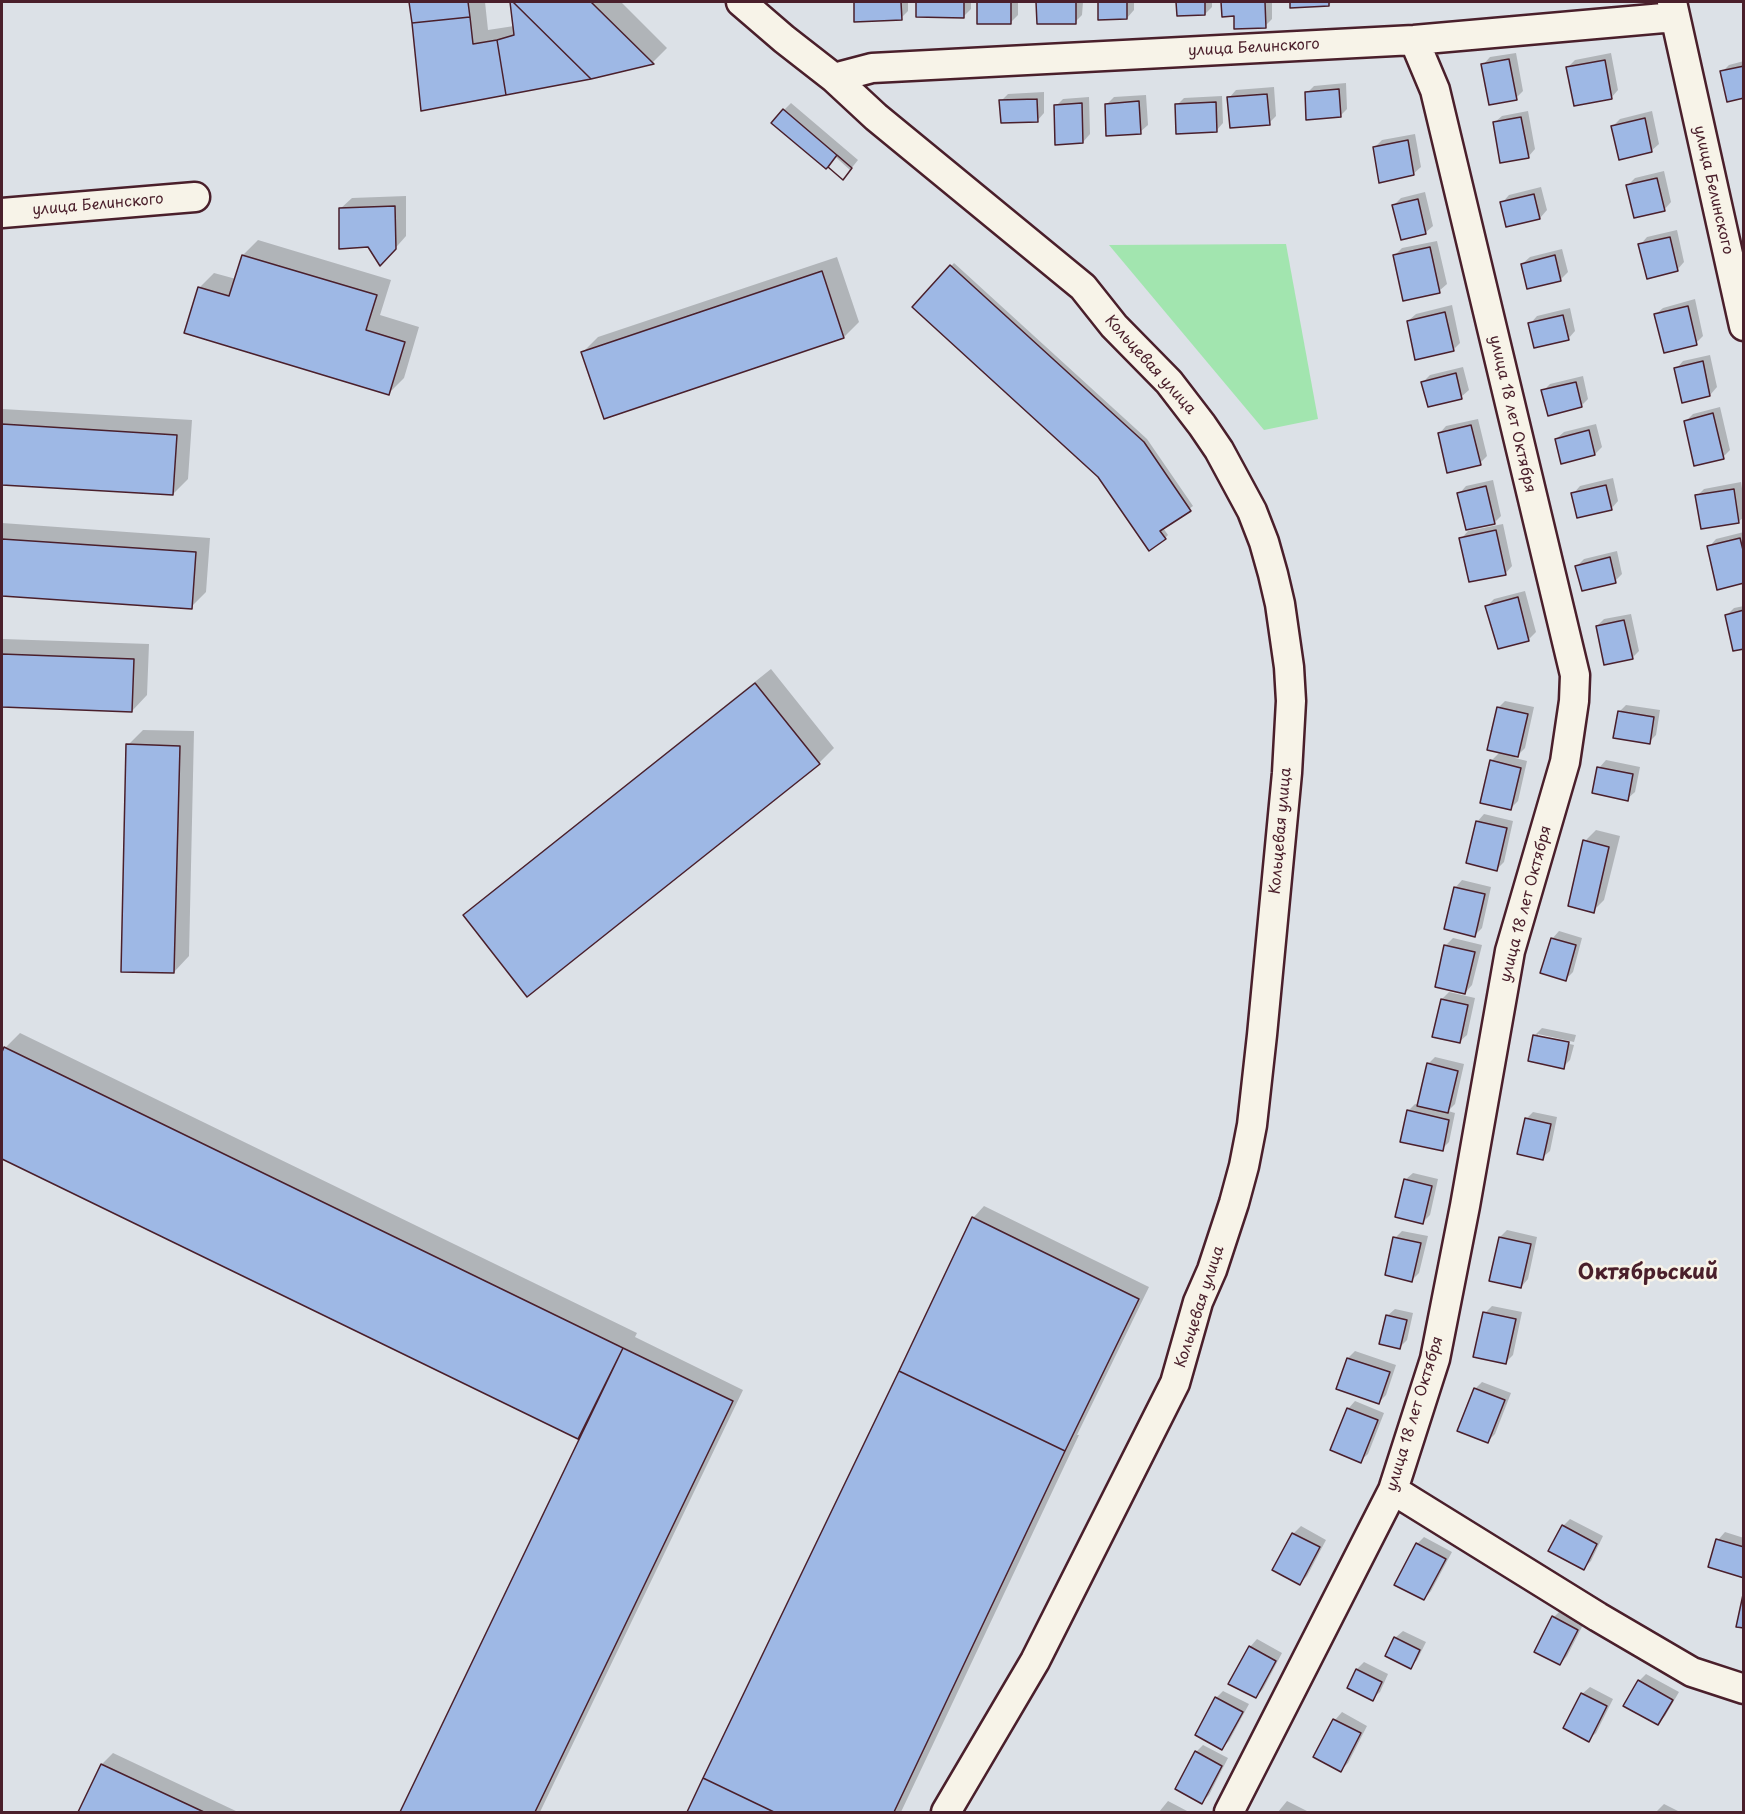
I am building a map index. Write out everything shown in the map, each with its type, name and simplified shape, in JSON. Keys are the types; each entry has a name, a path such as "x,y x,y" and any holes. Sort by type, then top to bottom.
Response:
{"street":[{"name":"Кольцевая улица","path":"741,2 834,78 876,117 967,189 1083,287 1114,326 1169,382 1219,450 1252,511 1264,542 1280,604 1289,667 1291,701 1287,773 1262,1035 1252,1125 1234,1203 1212,1270 1198,1302 1175,1383 1035,1660 946,1812"},
{"name":"улица Белинского","path":"834,78 872,68 1414,40 1673,10 1743,326"},
{"name":"улица 18 лет Октября","path":"1229,1812 1394,1490 1435,1359 1466,1206 1510,951 1565,762 1574,701 1575,675 1435,90 1414,40"},
{"name":"улица Белинского","path":"2,213 195,197"},
{"path":"1394,1490 1598,1617 1692,1672 1743,1689"}],"green space":[{"path":"1286,244 1318,419 1264,430 1109,245"}],"building":[{"path":"409,2 468,2 470,17 412,23"},
{"path":"510,2 513,2 591,79 506,95 497,40 514,35"},
{"path":"513,2 591,2 654,64 591,79"},
{"path":"854,2 901,2 902,20 854,22"},
{"path":"916,2 964,2 964,18 916,17"},
{"path":"977,2 1011,2 1011,24 977,24"},
{"path":"1036,2 1076,2 1076,24 1037,24"},
{"path":"1098,2 1127,2 1127,19 1098,20"},
{"path":"1176,2 1205,2 1205,15 1177,16"},
{"path":"1221,2 1265,2 1266,28 1234,29 1234,16 1222,17"},
{"path":"1290,2 1329,2 1329,6 1290,8"},
{"path":"470,17 473,44 497,40 506,95 421,111 412,23"},
{"path":"1509,59 1517,100 1489,105 1481,64"},
{"path":"1605,60 1612,99 1574,106 1566,67"},
{"path":"1744,66 1744,98 1727,102 1720,71"},
{"path":"1339,89 1341,117 1306,120 1305,92"},
{"path":"1267,94 1270,125 1230,128 1227,97"},
{"path":"1037,99 1038,122 1001,123 999,100"},
{"path":"1139,101 1141,134 1106,136 1105,104"},
{"path":"1216,102 1217,132 1176,134 1175,104"},
{"path":"1082,103 1083,143 1055,145 1054,105"},
{"path":"783,109 852,168 843,180 828,167 826,169 771,123"},
{"path":"1521,117 1529,158 1500,163 1493,122"},
{"path":"1645,118 1652,152 1619,160 1611,126"},
{"path":"1408,140 1414,175 1379,183 1373,147"},
{"path":"837,155 852,168 843,180 828,167"},
{"path":"1657,178 1665,211 1634,218 1626,185"},
{"path":"1534,194 1540,219 1506,227 1500,202"},
{"path":"1418,199 1426,234 1401,240 1392,205"},
{"path":"395,206 396,249 380,266 368,247 339,249 339,208"},
{"path":"1670,237 1678,271 1647,279 1638,244"},
{"path":"1430,247 1440,293 1403,301 1393,255"},
{"path":"242,255 377,295 366,330 405,342 389,395 184,333 198,287 229,296"},
{"path":"1555,255 1561,281 1527,289 1521,264"},
{"path":"950,265 1144,442 1191,511 1160,531 1166,539 1149,551 1098,477 912,307"},
{"path":"822,271 844,338 604,419 581,352"},
{"path":"1688,306 1697,345 1664,353 1654,314"},
{"path":"1445,312 1454,351 1415,360 1407,321"},
{"path":"1563,315 1569,340 1534,348 1528,323"},
{"path":"1703,361 1710,396 1682,403 1674,368"},
{"path":"1456,373 1462,399 1428,407 1421,382"},
{"path":"1576,382 1582,407 1548,416 1541,390"},
{"path":"1713,413 1724,459 1694,466 1684,421"},
{"path":"2,424 177,435 173,495 2,485"},
{"path":"1471,425 1481,465 1447,473 1438,433"},
{"path":"1589,430 1595,455 1561,464 1555,439"},
{"path":"1606,485 1612,510 1577,518 1571,493"},
{"path":"1486,486 1495,524 1466,530 1457,493"},
{"path":"1734,489 1739,523 1701,529 1695,495"},
{"path":"1496,530 1506,575 1469,582 1459,538"},
{"path":"1740,538 1744,554 1744,583 1717,590 1707,546"},
{"path":"2,539 196,552 192,609 2,596"},
{"path":"1610,557 1616,583 1582,591 1575,566"},
{"path":"1518,597 1529,641 1498,649 1485,606"},
{"path":"1744,610 1744,649 1733,651 1725,615"},
{"path":"1624,620 1633,659 1604,665 1596,626"},
{"path":"2,654 134,659 132,712 2,707"},
{"path":"755,683 820,764 527,997 463,915"},
{"path":"1497,707 1528,714 1518,757 1487,750"},
{"path":"1618,711 1654,717 1650,744 1613,738"},
{"path":"126,744 180,746 174,973 121,972"},
{"path":"1490,760 1521,768 1511,810 1480,803"},
{"path":"1597,767 1633,774 1628,801 1592,793"},
{"path":"1476,821 1507,828 1497,871 1466,863"},
{"path":"1583,840 1609,847 1594,913 1568,906"},
{"path":"1454,887 1485,894 1475,937 1444,929"},
{"path":"1551,938 1576,945 1566,981 1540,973"},
{"path":"1444,945 1475,952 1465,994 1435,987"},
{"path":"1441,999 1468,1005 1460,1043 1432,1037"},
{"path":"1533,1035 1569,1042 1564,1069 1528,1061"},
{"path":"4,1047 623,1348 578,1439 2,1159 2,1052"},
{"path":"1427,1063 1458,1071 1448,1113 1417,1106"},
{"path":"1407,1110 1449,1120 1443,1151 1400,1142"},
{"path":"1525,1118 1551,1124 1543,1160 1517,1154"},
{"path":"1404,1179 1432,1186 1423,1224 1395,1217"},
{"path":"972,1217 1139,1299 1065,1451 899,1371"},
{"path":"1393,1237 1421,1243 1412,1282 1385,1275"},
{"path":"1499,1237 1531,1244 1521,1288 1489,1281"},
{"path":"1483,1312 1516,1319 1506,1364 1473,1357"},
{"path":"1386,1315 1407,1320 1400,1349 1379,1344"},
{"path":"623,1348 733,1401 535,1812 400,1812"},
{"path":"1347,1358 1390,1372 1379,1404 1336,1389"},
{"path":"899,1371 1065,1451 894,1812 774,1812 703,1778"},
{"path":"1474,1388 1505,1400 1488,1443 1457,1431"},
{"path":"1347,1408 1378,1420 1361,1463 1330,1450"},
{"path":"1562,1525 1597,1544 1584,1570 1548,1551"},
{"path":"1292,1533 1320,1547 1300,1585 1272,1570"},
{"path":"1716,1539 1744,1547 1744,1578 1708,1567"},
{"path":"1416,1543 1446,1559 1424,1600 1394,1585"},
{"path":"1744,1590 1744,1628 1736,1627"},
{"path":"1552,1616 1578,1630 1560,1665 1534,1652"},
{"path":"1394,1637 1420,1650 1411,1669 1385,1656"},
{"path":"1249,1646 1276,1661 1256,1698 1228,1684"},
{"path":"1356,1669 1382,1682 1373,1701 1347,1688"},
{"path":"1638,1680 1673,1700 1658,1725 1623,1706"},
{"path":"1581,1693 1607,1706 1589,1742 1563,1728"},
{"path":"1215,1697 1243,1712 1222,1750 1195,1735"},
{"path":"1333,1719 1361,1733 1341,1772 1313,1757"},
{"path":"1195,1751 1222,1766 1202,1804 1175,1789"},
{"path":"101,1764 204,1812 78,1812"},
{"path":"703,1778 774,1812 687,1812"}],"district":[{"name":"Октябрьский","path":"1648,1273"}]}
